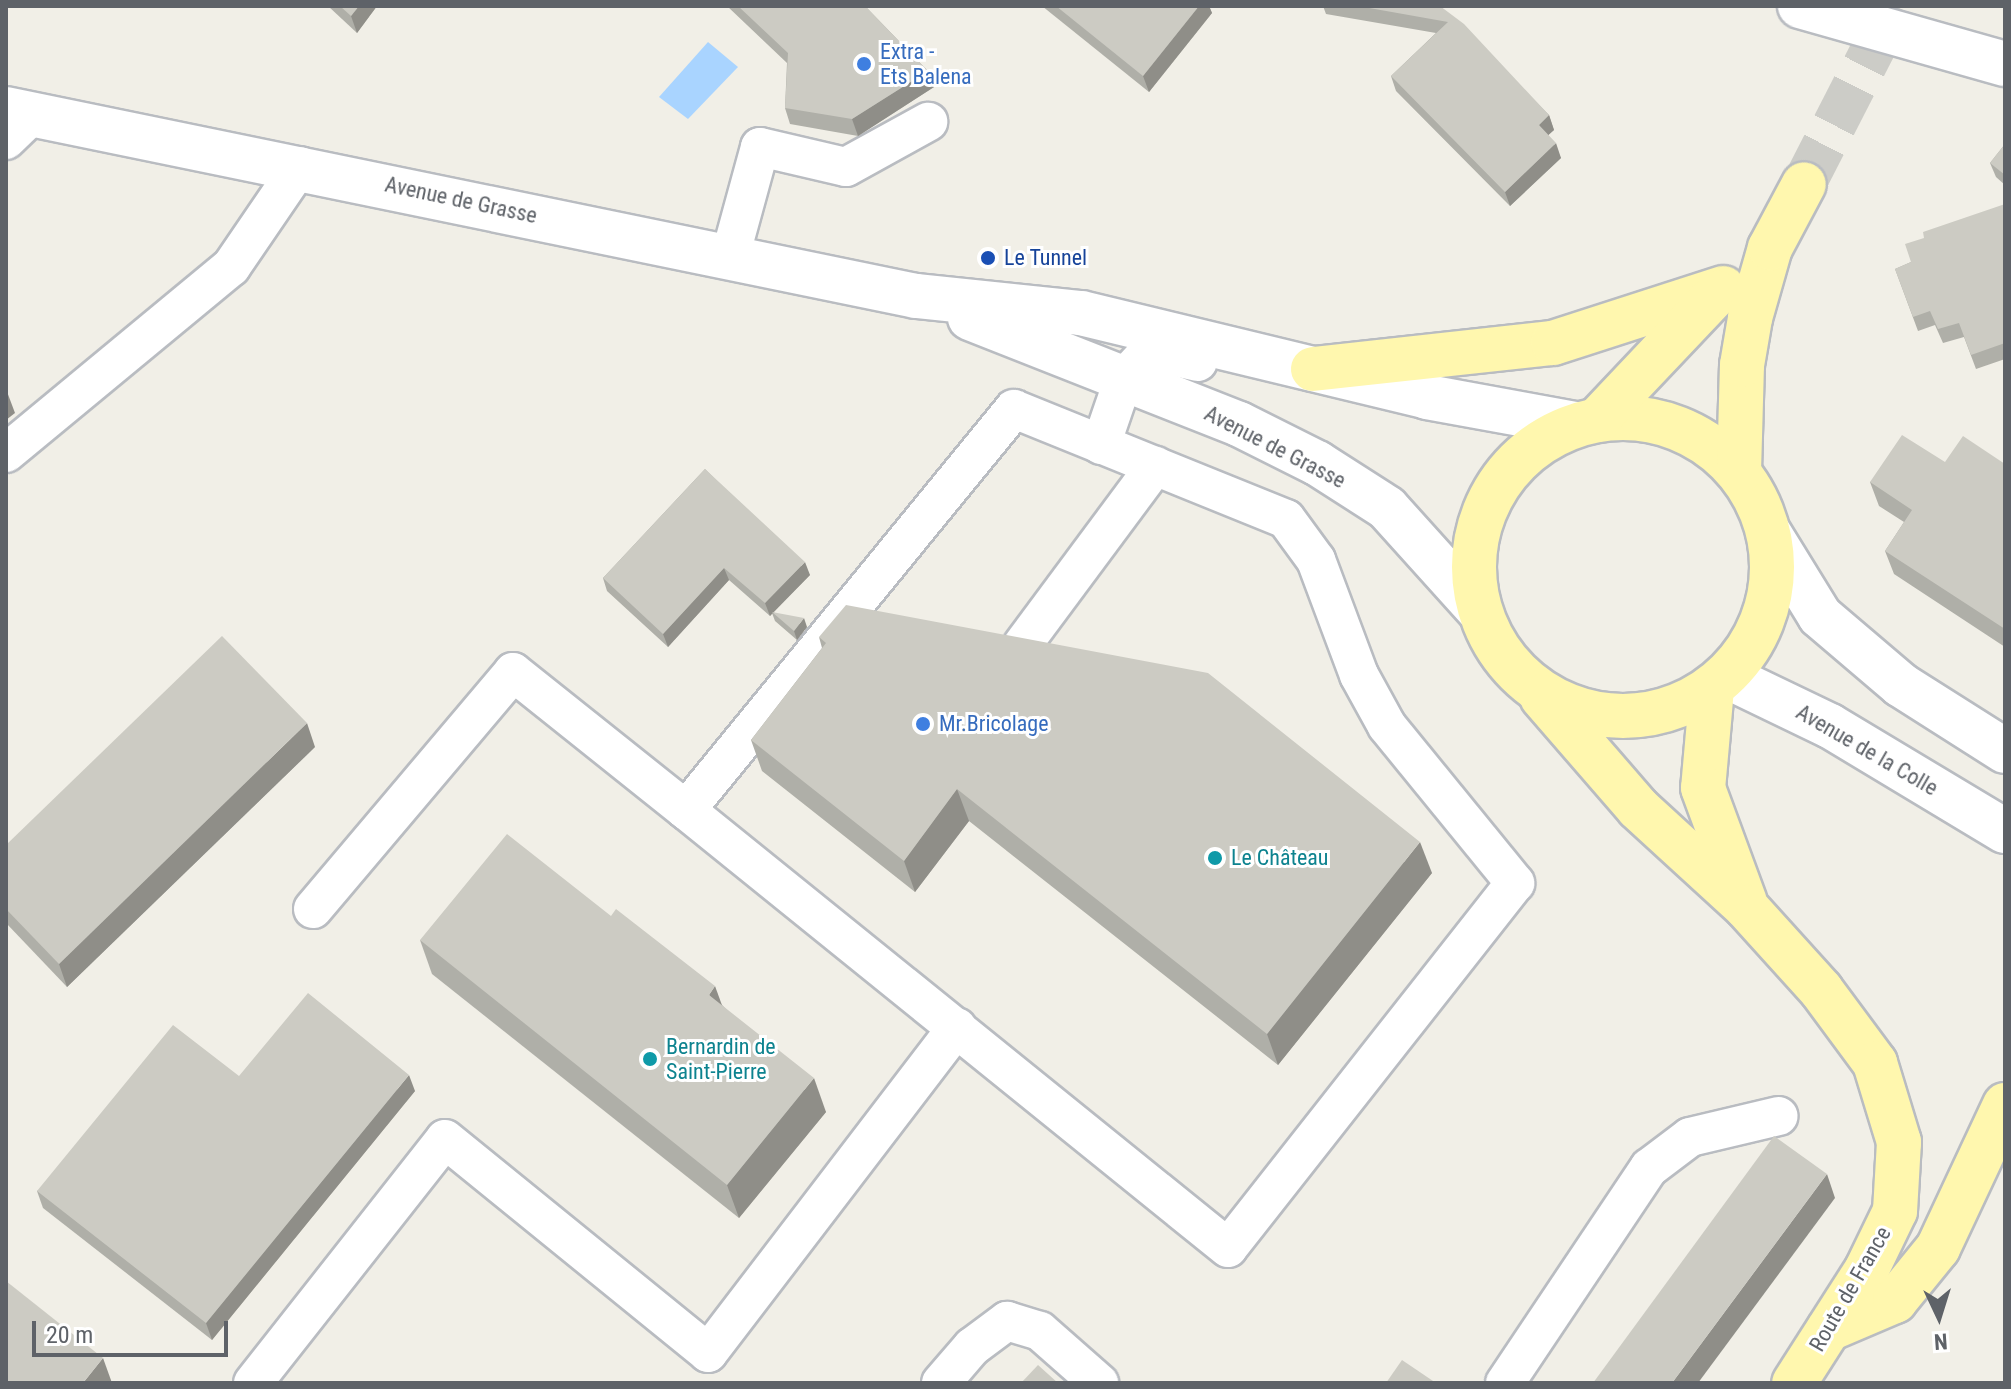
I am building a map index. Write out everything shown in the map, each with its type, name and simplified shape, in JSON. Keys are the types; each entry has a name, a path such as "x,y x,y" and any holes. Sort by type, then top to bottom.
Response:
{"main road":[{"path":"1800,6 1881,15 2005,64"},
{"name":"Avenue de Grasse","path":"15,121 300,166 916,296 1081,313 1313,369 1586,422"},
{"path":"1739,472 1742,365 1770,248 1804,184"},
{"path":"1586,422 1723,288 1770,248"},
{"path":"1313,369 1553,343 1723,288"},
{"name":"Avenue de Grasse","path":"916,296 1239,424 1317,463 1387,508 1478,609"},
{"path":"1586,422 1636,418 1675,426 1710,444 1739,472 1769,533 1820,616 1901,685 2005,751"},
{"name":"Route de France","path":"1586,422 1535,446 1502,477 1480,518 1472,563 1478,609 1498,652 1638,808 1746,907 1821,990 1875,1063 1899,1142 1895,1211 1867,1269 1794,1383"},
{"path":"1532,687 1574,709 1622,717 1669,710 1719,682 1751,646 1767,610 1773,572 1769,533"},
{"name":"Route de France","path":"1719,682 1703,788 1746,907"},
{"name":"Avenue de la Colle","path":"1719,682 1830,726 2005,831"},
{"path":"1829,1329 1895,1301 1938,1248 2005,1105"}],"lane":[{"path":"730,257 760,147 846,167 928,122"},
{"path":"6,453 231,267 300,166"},
{"path":"1101,445 1124,378 1149,351 1202,362 1223,347"},
{"path":"313,909 513,672 1228,1248 1515,883 1387,726 1359,675 1316,560 1286,519 1014,409 686,810"},
{"path":"1023,644 1155,466"},
{"path":"253,1383 445,1139 708,1353 957,1027"},
{"path":"1505,1383 1649,1168 1690,1137 1779,1116"},
{"path":"941,1383 972,1347 1007,1321 1040,1331 1099,1383"}],"water":[{"path":"708,42 738,67 688,119 659,97"}],"building":[{"path":"340,6 359,6 351,16"},
{"name":"Extra - Ets Balena","path":"738,6 865,6 928,71 852,119 785,108 788,53"},
{"path":"1056,6 1199,6 1143,76"},
{"path":"1358,6 1440,6 1464,24 1549,115 1539,125 1556,143 1505,192 1391,76 1448,22"},
{"path":"2005,144 2005,175 1990,163"},
{"path":"2005,204 2005,343 1971,355 1959,323 1938,329 1930,311 1913,317 1895,269 1911,262 1905,244 1924,238 1923,232"},
{"path":"1902,435 1945,462 1963,436 2005,464 2005,629 1885,551 1912,510 1870,482"},
{"path":"705,469 805,562 765,603 724,568 663,634 603,578"},
{"path":"846,605 1208,673 1420,842 1267,1034 957,789 904,861 751,740 826,643 819,637"},
{"path":"772,612 804,618 794,631"},
{"path":"222,636 307,723 59,964 6,909 6,845"},
{"name":"Bernardin de Saint-Pierre","path":"507,834 611,916 616,909 715,986 709,995 814,1078 727,1185 420,940"},
{"path":"308,993 409,1075 206,1323 37,1191 173,1025 239,1076"},
{"path":"1774,1136 1827,1174 1672,1383 1593,1383"},
{"path":"6,1281 103,1358 83,1383 6,1383"},
{"path":"1402,1360 1436,1383 1386,1383"},
{"path":"1038,1365 1058,1383 1021,1383"}],"tunnel":[{"path":"1804,184 1895,6"}],"place":[{"name":"Extra - Ets Balena","path":"864,64"},
{"name":"Le Tunnel","path":"988,258"},
{"name":"Mr.Bricolage","path":"923,724"},
{"name":"Le Château","path":"1215,858"},
{"name":"Bernardin de Saint-Pierre","path":"650,1059"}]}
